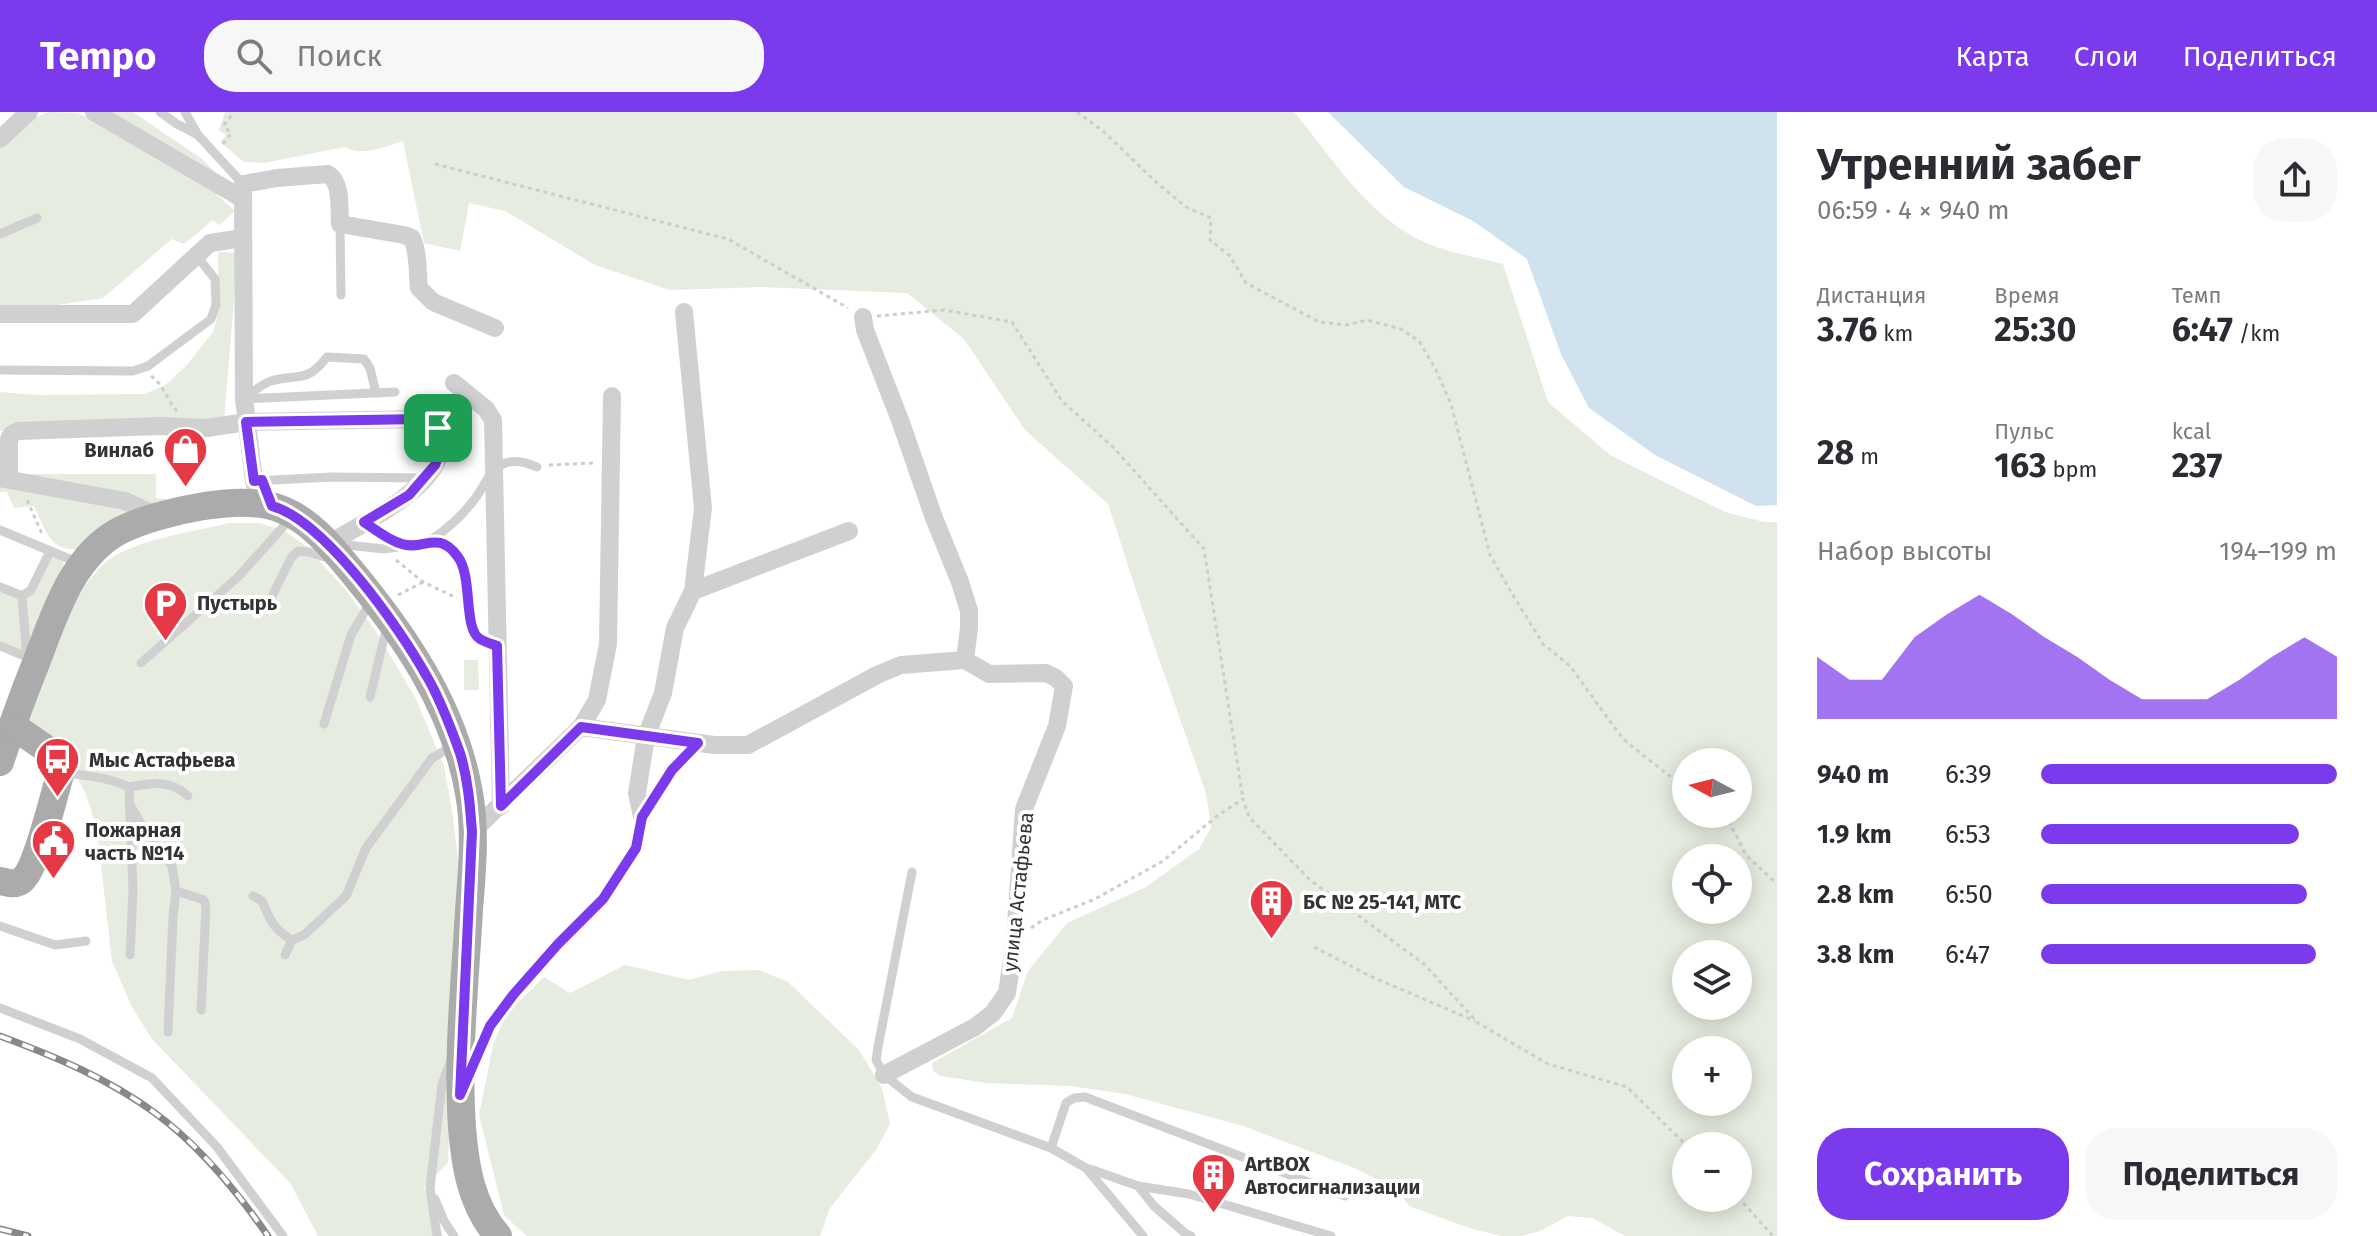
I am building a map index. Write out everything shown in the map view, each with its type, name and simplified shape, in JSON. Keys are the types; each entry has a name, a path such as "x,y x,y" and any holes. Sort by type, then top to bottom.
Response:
{"main road":[{"path":"0,881 19,882 24,877 37,852 61,771 48,750 8,731 30,664 62,596 82,564 116,533 157,516 216,505 257,493 310,526 380,608 428,677 456,744 469,795 472,832 461,1047 464,1153 472,1191 488,1225 498,1236"}],"street":[{"path":"0,139 29,112"},
{"path":"94,112 243,192"},
{"path":"243,192 277,178 334,176 340,224 412,238 418,252 419,288 433,302 495,328"},
{"path":"243,192 244,399 257,493"},
{"path":"0,314 133,314 210,243 243,238"},
{"path":"642,817 637,793 646,737 663,693 675,628 693,591 703,508 684,312"},
{"path":"863,317 865,330 969,611 965,660"},
{"path":"454,383 486,409 493,420 501,806"},
{"path":"472,832 581,727 597,700 608,644 612,396"},
{"path":"157,516 125,501 4,478 9,439 18,431 224,426 246,422 424,419 438,428 439,454 435,465 409,495 364,522 337,554"},
{"path":"693,591 849,531"},
{"name":"улица Астафьева","path":"581,727 698,743 748,745 901,665 965,660 989,674 1046,673 1064,686 1057,726 1024,809 1015,939 1007,993 993,1013 975,1027 884,1075"}],"lane":[{"path":"160,112 198,135"},
{"path":"185,112 198,135 243,192"},
{"path":"0,234 37,218"},
{"path":"340,224 341,295"},
{"path":"0,370 133,371 148,366 211,319 216,305 215,279 196,255"},
{"path":"244,399 267,382 303,378 317,370 327,357 364,359 370,368 376,393"},
{"path":"244,399 395,392"},
{"path":"267,606 291,558 298,551 337,554 430,541 475,500 501,465 513,461 537,467"},
{"path":"257,493 317,477 424,478"},
{"path":"141,663 238,577 294,515"},
{"path":"364,522 405,546"},
{"path":"0,530 82,564"},
{"path":"430,541 447,546 458,557 468,581 475,635 497,646"},
{"path":"22,596 31,590 50,551"},
{"path":"0,587 22,596"},
{"path":"22,596 30,664"},
{"path":"370,697 380,608"},
{"path":"324,724 351,635 380,608"},
{"path":"0,646 30,664"},
{"path":"460,1095 490,1026 531,974 603,899 636,848 642,817 672,770 698,743"},
{"path":"285,955 292,940 304,935 346,896 366,848 432,758 456,744"},
{"path":"61,771 103,777 129,787 160,782 172,785 188,796"},
{"path":"129,787 133,891 130,955"},
{"path":"129,803 147,834 172,866 176,891 168,1032"},
{"path":"912,872 876,1060 884,1075 912,1097 1051,1148 1086,1168 1138,1186 1189,1194 1331,1236"},
{"path":"176,891 204,900 206,907 201,1010"},
{"path":"253,896 262,901 270,923 292,940"},
{"path":"0,926 55,945 86,941"},
{"path":"0,1008 80,1039 152,1078 217,1147 283,1236"},
{"path":"437,1236 430,1188 442,1084 453,1056 461,1047"},
{"path":"1051,1148 1066,1103 1085,1097 1345,1196"},
{"path":"1086,1168 1143,1236"},
{"path":"1138,1186 1154,1206 1191,1236"},
{"path":"430,1188 454,1236"}],"path":[{"path":"226,140 231,134 224,125 231,116 230,112"},
{"path":"1077,112 1103,131 1186,207 1211,218 1210,240 1230,256 1246,283 1319,322 1346,325 1367,320 1401,329 1419,341 1451,404 1490,555 1543,644 1570,666 1623,739 1672,778"},
{"path":"435,164 728,239 863,317 944,310 1012,322 1062,401 1113,447 1204,549 1243,799 1249,817 1310,880 1424,964 1478,1023"},
{"path":"133,371 159,381 167,399 194,427"},
{"path":"537,467 565,463 611,463"},
{"path":"28,501 50,551"},
{"path":"384,549 423,582 470,604"},
{"path":"412,588 423,582"},
{"path":"1015,939 1043,920 1095,899 1163,861 1217,816 1243,799"},
{"path":"1732,828 1746,855 1777,884"},
{"path":"1314,947 1370,976 1478,1023 1548,1064 1627,1087 1673,1132"},
{"path":"1751,1212 1773,1236"}],"shaded area":[{"path":"50,112 77,113 98,121 196,176 235,211 219,225 213,220 184,244 172,239 103,298 25,310 0,310 0,147 29,122"},
{"path":"98,112 133,112 202,159 230,187"},
{"path":"225,112 1294,112 1355,188 1389,221 1431,245 1503,264 1548,402 1610,455 1725,512 1764,522 1777,522 1777,1236 1625,1236 1592,1218 1568,1216 1540,1231 1522,1236 1501,1236 1409,1206 1397,1190 1357,1169 1243,1126 1125,1094 1071,1086 986,1083 941,1076 933,1071 932,1063 1012,1018 1028,971 1067,923 1146,887 1199,849 1211,827 1206,793 1108,504 1025,430 964,339 907,293 762,287 670,290 595,265 505,211 469,203 460,251 424,243 403,141 366,151 344,147 264,163 244,162 220,142 226,135 219,130"},
{"path":"218,252 238,253 224,421 0,431 0,392 37,395 145,394 167,384 213,332 219,310"},
{"path":"14,474 156,474 156,498 166,499 167,510 80,549 61,547 50,538 34,506 14,508 7,492 0,492 0,481"},
{"path":"229,523 260,523 285,531 306,546 344,588 375,630 415,697 444,766 459,869 448,1163 424,1187 443,1236 318,1236 291,1184 152,1039 132,1007 112,961 99,847 85,792 75,773 25,735 60,635 85,586 101,567 118,554 144,543"},
{"path":"57,556 65,570 28,652 0,649 0,582 26,592 50,557"},
{"path":"464,660 478,660 479,690 464,690"},
{"path":"625,965 689,980 721,971 759,970 788,982 859,1050 882,1088 890,1124 876,1150 830,1208 820,1236 527,1236 504,1215 479,1115 493,1045 506,1014 544,977 570,993"}],"water":[{"path":"1328,112 1777,112 1777,505 1756,506 1655,455 1589,408 1561,354 1527,259 1473,221 1404,187"}],"railway":[{"path":"0,1036 80,1069 119,1089 155,1113 216,1170 268,1236"},
{"path":"0,1229 28,1236"}],"place":[{"name":"Винлаб","path":"185,489"},
{"name":"Пустырь","path":"166,642"},
{"name":"Мыс Астафьева","path":"58,799"},
{"name":"Пожарная часть №14","path":"54,880"},
{"name":"БС № 25-141, МТС","path":"1272,941"},
{"name":"ArtBOX Автосигнализации","path":"1214,1215"}],"route":[{"path":"424,419 438,428 439,454 435,465 409,495 364,522 405,546 430,541 447,546 464,567 475,635 497,646 501,806 581,727 698,743 672,770 642,817 636,848 603,899 558,944 490,1026 460,1095 472,832 469,795 461,757 428,677 399,633 328,544 294,515 272,506 262,480 254,481 246,422 424,419"}]}
